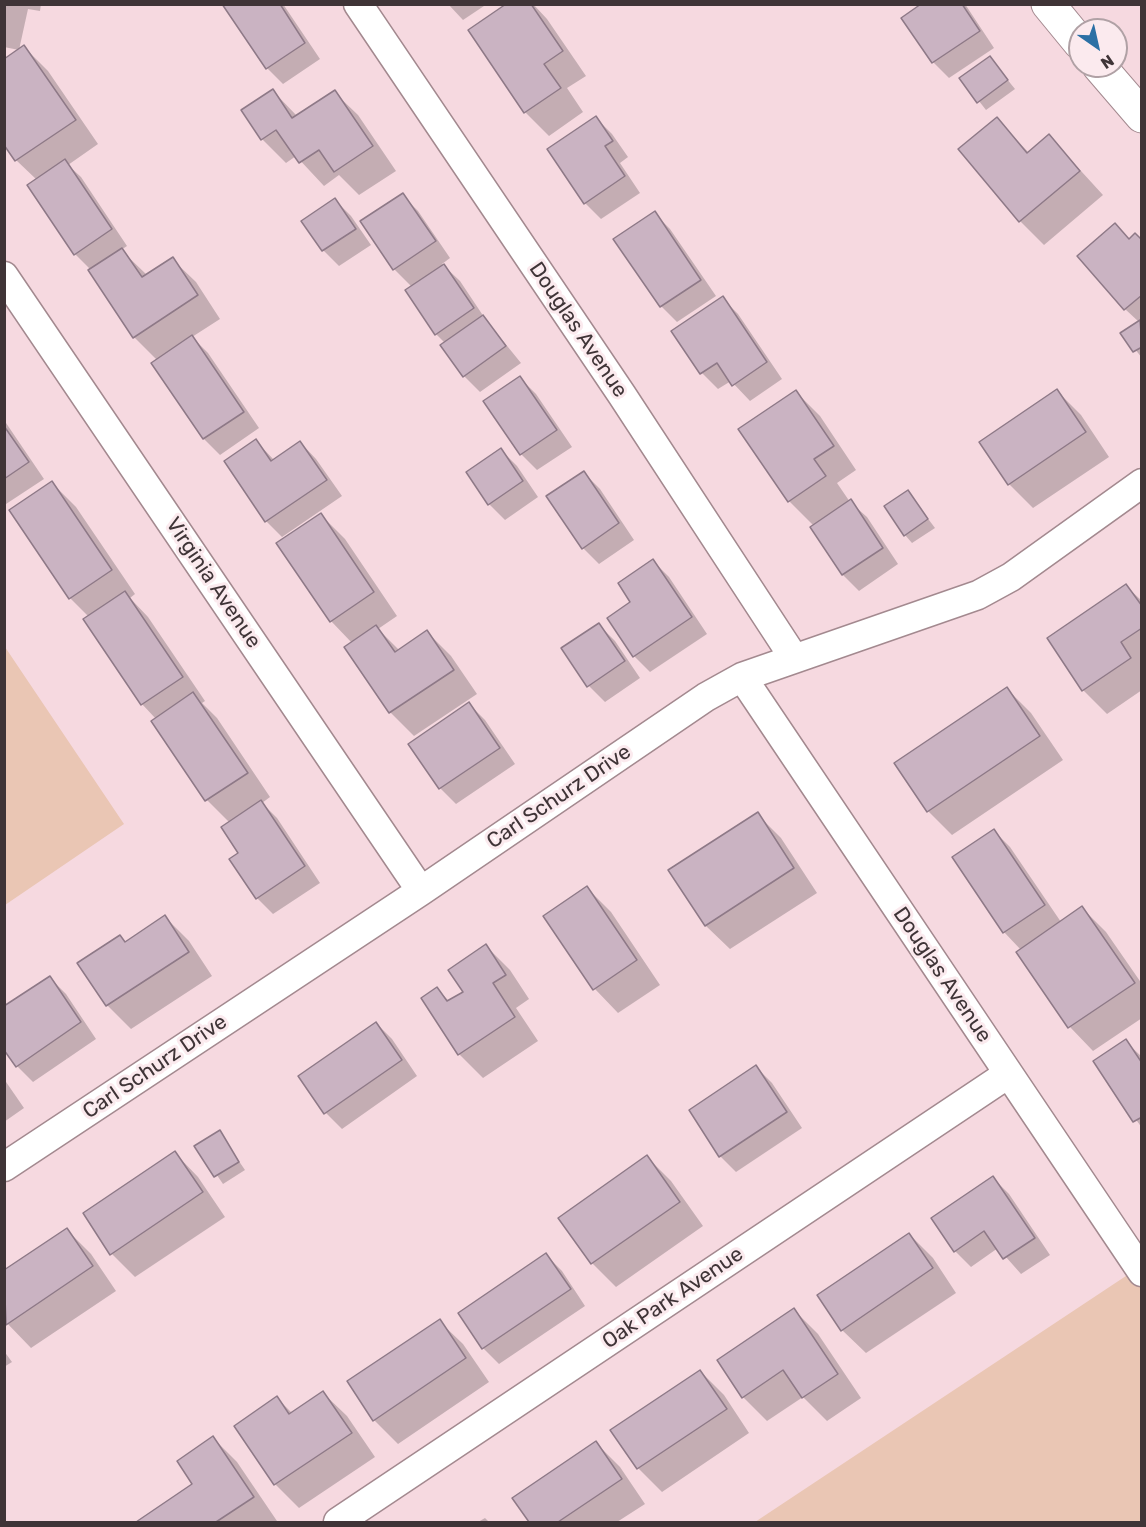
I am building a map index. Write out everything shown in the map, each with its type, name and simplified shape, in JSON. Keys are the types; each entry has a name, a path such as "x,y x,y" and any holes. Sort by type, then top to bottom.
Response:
{"street":[{"name":"Douglas Avenue","path":"358,4 622,395 794,658"},
{"path":"1048,4 1068,28"},
{"path":"1109,78 1142,116"},
{"name":"Virginia Avenue","path":"4,276 421,891"},
{"name":"Carl Schurz Drive","path":"4,1167 421,891 706,697 742,677 978,596 1011,577 1142,483"},
{"name":"Douglas Avenue","path":"742,677 1142,1272"},
{"name":"Oak Park Avenue","path":"338,1522 1008,1074"}],"shaded area":[{"path":"5,647 124,824 4,905"},
{"path":"1141,1266 1141,1522 755,1522"}],"building":[{"path":"222,4 280,4 305,43 266,69"},
{"path":"506,4 531,4 563,51 544,64 561,88 524,113 468,30"},
{"path":"921,4 962,4 980,31 932,63 901,18"},
{"path":"24,45 76,120 15,161 4,145 4,59"},
{"path":"990,56 1008,80 977,103 959,78"},
{"path":"273,89 292,118 335,90 373,146 334,172 319,150 299,163 276,130 261,140 241,110"},
{"path":"596,116 613,141 605,146 625,176 584,204 547,149"},
{"path":"997,117 1027,153 1049,134 1080,171 1019,222 958,149"},
{"path":"65,159 112,229 74,255 27,185"},
{"path":"403,193 436,241 393,270 360,221"},
{"path":"335,198 356,229 322,251 301,221"},
{"path":"655,211 701,280 660,307 613,239"},
{"path":"1115,223 1129,239 1135,233 1142,240 1142,295 1124,310 1077,256"},
{"path":"122,248 142,277 173,257 198,295 133,338 88,270"},
{"path":"444,264 474,308 435,335 405,290"},
{"path":"723,296 767,362 732,386 717,363 700,374 671,331"},
{"path":"483,315 506,346 463,377 440,345"},
{"path":"1140,320 1142,347 1133,352 1120,333"},
{"path":"192,335 244,412 203,439 151,363"},
{"path":"520,376 557,430 520,455 483,401"},
{"path":"1057,389 1086,432 1008,485 979,442"},
{"path":"796,390 834,446 814,459 826,476 788,502 738,429"},
{"path":"4,426 29,462 4,479"},
{"path":"256,439 271,461 300,441 327,480 265,522 224,461"},
{"path":"501,448 523,481 488,505 466,472"},
{"path":"584,471 619,523 582,549 546,496"},
{"path":"52,481 112,570 69,599 9,510"},
{"path":"908,490 928,519 904,536 884,506"},
{"path":"851,499 883,548 842,575 810,527"},
{"path":"321,513 374,592 330,622 276,543"},
{"path":"653,559 692,617 633,657 607,618 630,602 618,583"},
{"path":"1126,584 1142,606 1142,628 1121,642 1131,658 1082,691 1047,638"},
{"path":"125,591 183,677 141,705 83,619"},
{"path":"599,623 625,661 587,687 561,648"},
{"path":"376,625 395,652 427,630 454,670 389,713 344,647"},
{"path":"1007,687 1040,736 927,812 894,763"},
{"path":"193,692 248,773 205,801 151,721"},
{"path":"469,702 500,748 439,789 408,744"},
{"path":"261,800 305,866 256,899 229,859 238,853 221,827"},
{"path":"758,812 794,868 705,926 668,870"},
{"path":"994,829 1045,905 1003,933 952,857"},
{"path":"587,886 637,960 593,990 543,916"},
{"path":"1082,906 1135,983 1068,1028 1016,952"},
{"path":"165,915 189,952 106,1006 77,963 120,935 125,942"},
{"path":"486,944 506,975 493,983 515,1017 458,1055 421,998 437,987 447,1001 463,992 448,970"},
{"path":"50,976 81,1022 16,1067 4,1050 4,1006"},
{"path":"376,1022 402,1060 324,1114 298,1076"},
{"path":"1126,1039 1142,1063 1142,1117 1133,1122 1093,1061"},
{"path":"756,1065 787,1112 719,1157 689,1110"},
{"path":"220,1130 239,1162 214,1177 194,1146"},
{"path":"175,1151 203,1192 110,1255 83,1213"},
{"path":"647,1155 680,1202 591,1264 558,1218"},
{"path":"993,1176 1035,1238 1003,1259 984,1231 954,1252 931,1218"},
{"path":"67,1228 93,1266 6,1325 4,1270"},
{"path":"909,1233 933,1268 841,1331 817,1295"},
{"path":"546,1253 571,1289 482,1349 458,1313"},
{"path":"794,1308 838,1374 802,1398 783,1370 742,1398 717,1360"},
{"path":"440,1319 466,1358 373,1421 347,1381"},
{"path":"700,1370 727,1409 637,1469 610,1430"},
{"path":"323,1391 352,1433 274,1485 234,1426 277,1396 289,1414"},
{"path":"213,1436 254,1497 216,1522 136,1522 192,1484 177,1461"},
{"path":"596,1441 622,1479 558,1522 529,1522 512,1498"}]}
